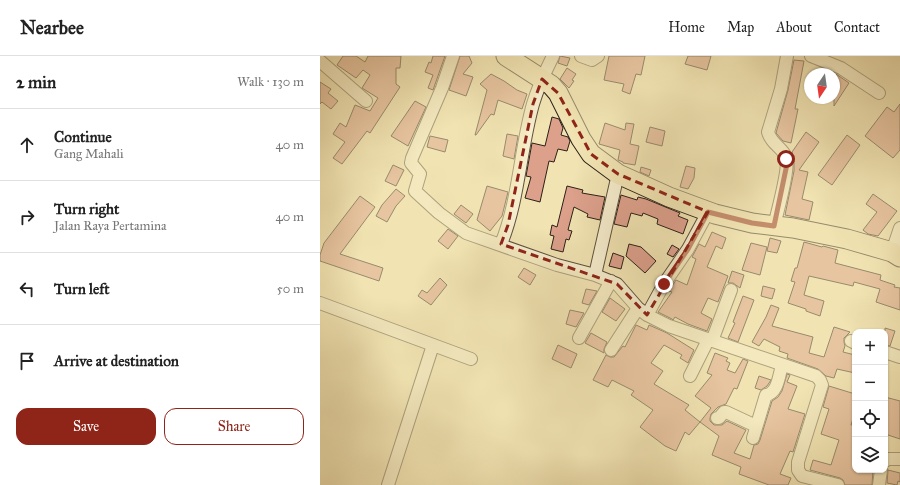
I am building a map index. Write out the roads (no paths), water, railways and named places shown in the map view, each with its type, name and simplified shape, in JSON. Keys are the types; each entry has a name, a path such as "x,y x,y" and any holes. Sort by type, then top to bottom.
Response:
{"main road":[{"path":"506,56 551,85 558,93 580,139 591,154 618,174 669,197 708,212 752,223 847,239 896,254"}],"street":[{"path":"453,56 442,88 412,158 411,163 420,174 415,191 438,213 466,233 501,244 557,265 595,275 611,281 623,289 643,311 669,326 816,376 822,385 798,462 798,470 802,476 838,485"},
{"path":"501,244 508,225 533,104 542,79 553,56"},
{"path":"582,56 592,60 598,56"},
{"path":"774,226 787,164 784,153 770,138 768,132 781,89 788,56"},
{"path":"811,56 841,68 879,93"},
{"path":"320,61 366,101"},
{"path":"595,275 618,174"},
{"path":"611,350 668,279 688,249 708,212"},
{"path":"896,254 900,228"},
{"path":"579,338 611,281"},
{"path":"690,376 710,341 731,290"},
{"path":"320,303 471,360"},
{"path":"388,485 433,345"},
{"path":"888,353 900,357"},
{"path":"717,418 726,412 755,432 765,398 776,387 782,365"},
{"path":"888,459 900,459"},
{"path":"879,485 881,473"}]}
